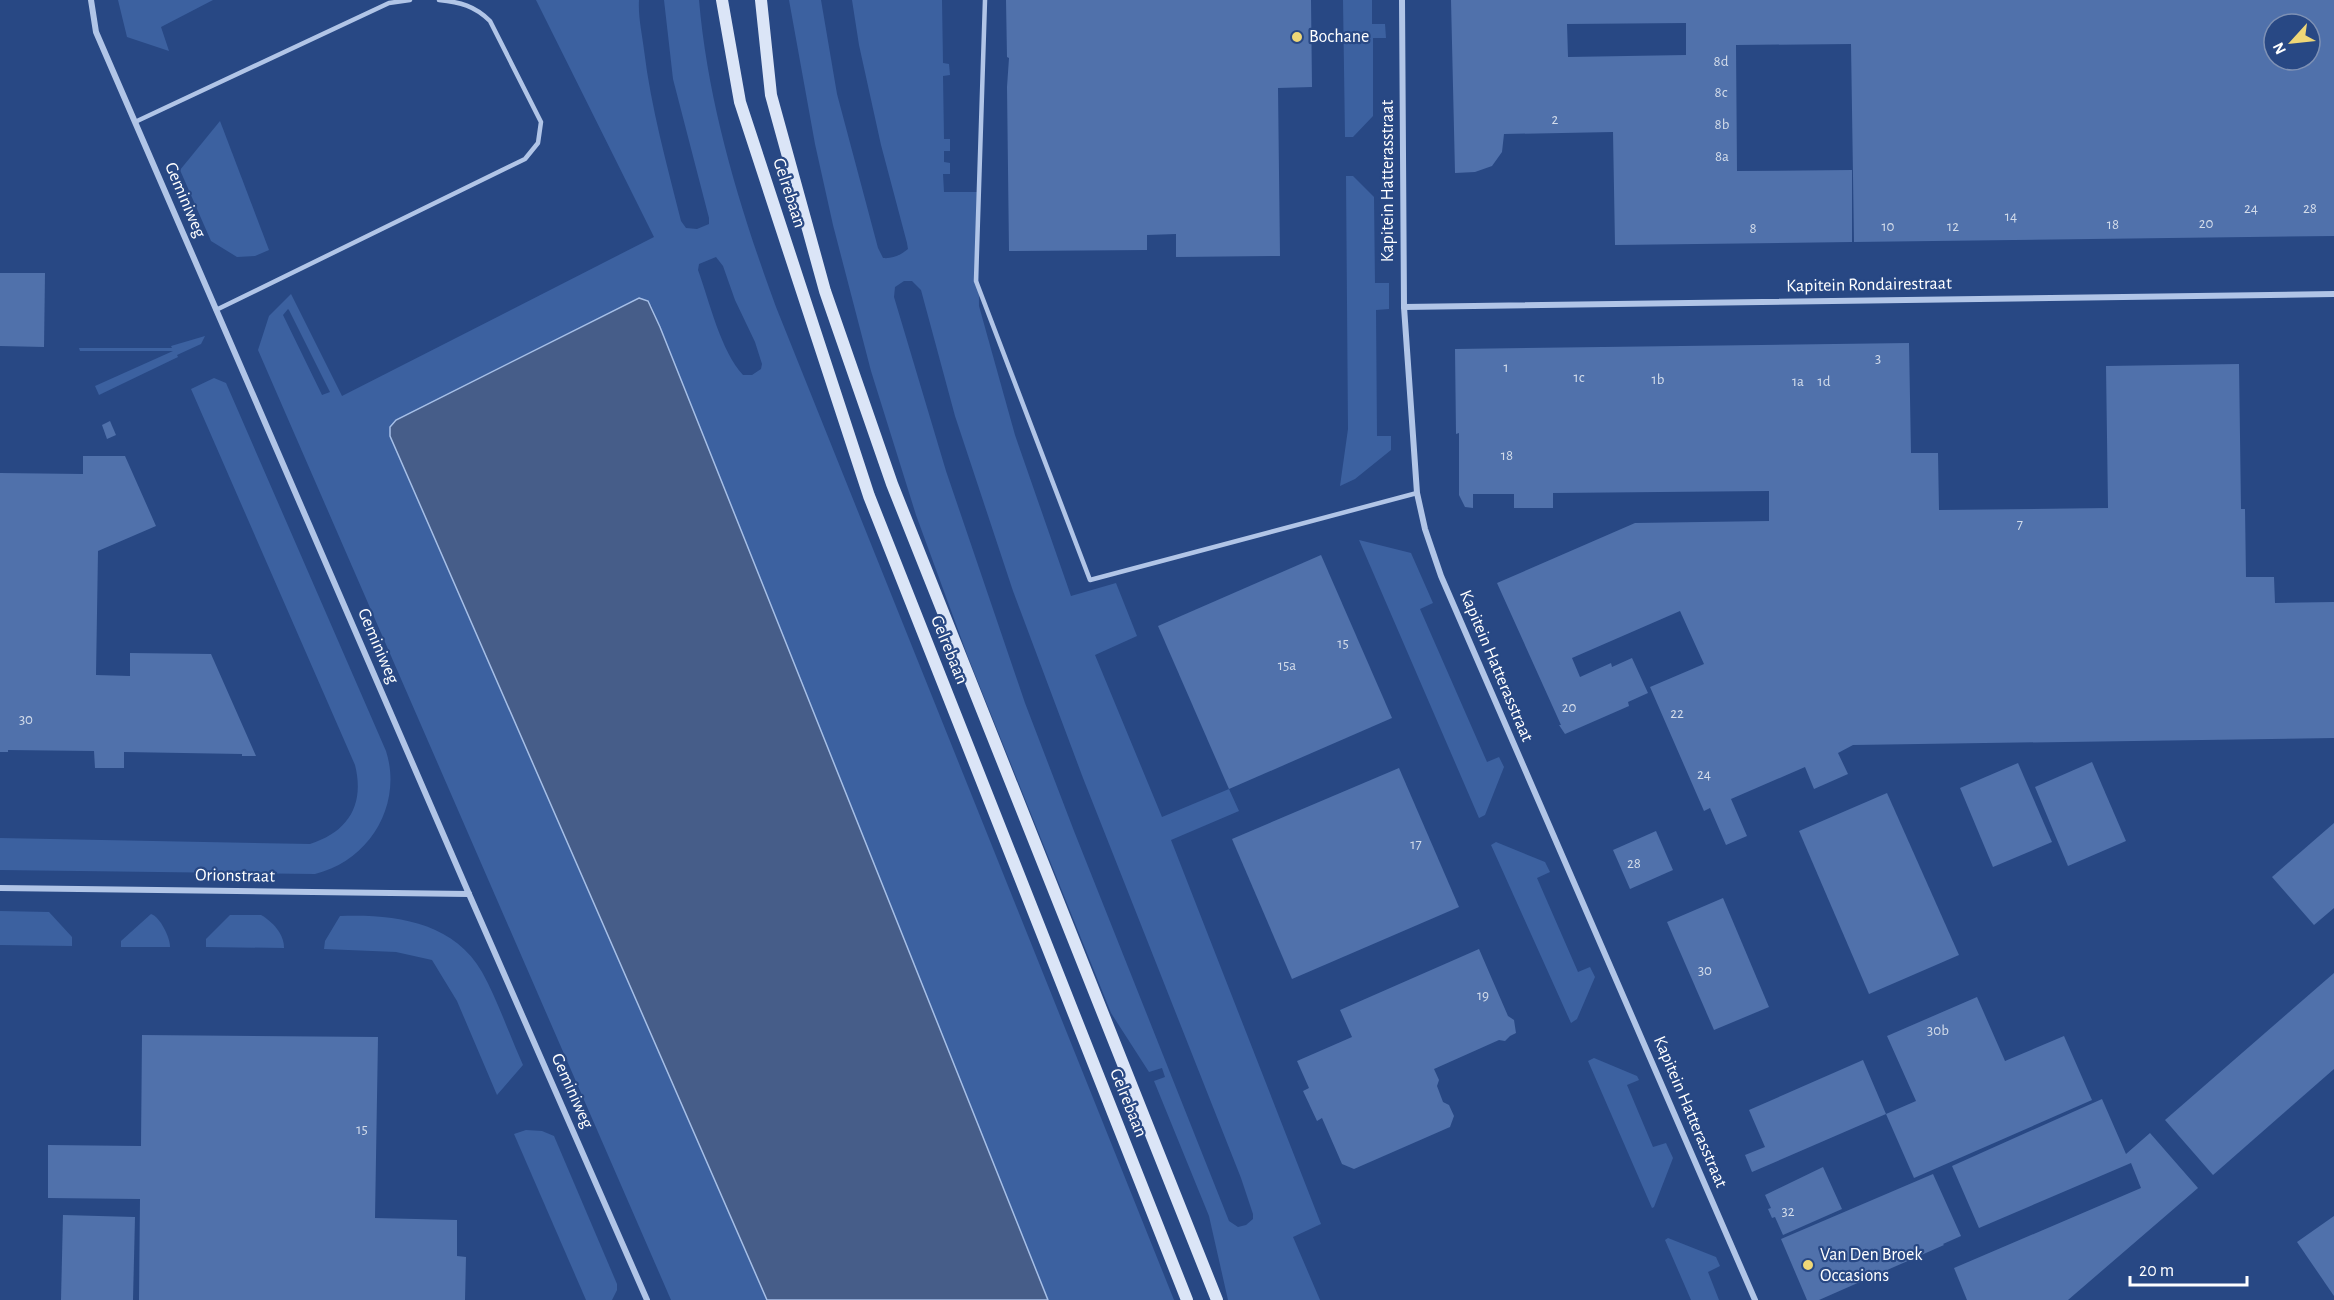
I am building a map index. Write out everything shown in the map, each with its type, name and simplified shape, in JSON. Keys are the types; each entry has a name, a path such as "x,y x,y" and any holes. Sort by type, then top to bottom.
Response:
{"street":[{"name":"Geminiweg","path":"91,0 96,32 647,1300"},
{"name":"Gelrebaan","path":"722,0 740,102 869,496 1187,1300"},
{"name":"Gelrebaan","path":"761,0 771,95 825,291 892,484 1217,1300"},
{"name":"Kapitein Hatterasstraat","path":"1402,0 1404,307 1417,493 1425,529 1441,576 1755,1300"},
{"name":"Kapitein Rondairestraat","path":"1404,307 2334,294"},
{"name":"Orionstraat","path":"0,888 469,894"}],"lane":[{"path":"135,122 389,3 410,0"},
{"path":"216,310 525,159 538,143 541,122 490,21 481,12 461,2 439,0"},
{"path":"985,0 976,281 1090,580 1417,493"}],"shaded area":[{"path":"118,0 213,0 161,27 169,51 127,37"},
{"path":"536,0 639,0 640,25 651,93 670,179 681,221 686,228 697,229 709,224 709,218 673,79 664,0 699,0 710,78 727,156 776,307 1174,1300 1048,1300 651,305 390,436 767,1300 671,1300 258,350 269,316 291,294 342,396 654,237","holes":["716,257 723,266 762,364 761,369 752,375 743,375 728,353 698,270 699,264","289,310 330,392 322,395 283,315"]},
{"path":"789,0 821,0 837,94 878,248 883,258 896,256 908,249 881,145 859,45 852,0 942,0 943,63 949,64 950,75 943,76 944,139 950,139 950,151 944,151 944,162 950,163 950,174 943,174 944,192 978,192 979,306 1015,435 1071,596 1116,583 1137,636 1095,655 1162,817 1229,789 1239,811 1171,840 1321,1224 1293,1237 1320,1300 1228,1300 1209,1216 1154,1081 1165,1077 1162,1068 1149,1072 1111,1013 968,657 916,515 871,371 833,225 815,144","holes":["904,281 912,281 921,290 955,416 1013,591 1083,778 1241,1178 1253,1214 1253,1219 1246,1225 1238,1227 1229,1221 1025,703 946,471 894,297 895,287"]},
{"path":"1343,0 1372,0 1372,24 1385,24 1386,38 1373,38 1373,116 1353,137 1345,137"},
{"path":"220,121 269,250 255,256 237,257 211,241 180,170"},
{"path":"1346,176 1353,176 1374,197 1375,283 1389,283 1389,309 1376,310 1377,436 1391,436 1391,450 1355,479 1340,486 1348,429"},
{"path":"639,298 648,301 660,327 1048,1300 767,1300 390,436 390,427 396,420"},
{"path":"205,336 201,344 177,355 178,357 99,395 95,386 173,351 80,351 79,348 172,348 171,346"},
{"path":"214,378 226,383 386,751 390,771 390,791 386,810 378,828 352,857 335,867 315,874 0,870 0,838 310,844 323,839 344,824 355,804 358,793 355,765 191,389"},
{"path":"1359,540 1411,553 1433,603 1420,609 1487,762 1499,757 1504,767 1485,815 1479,818"},
{"path":"1496,842 1545,862 1550,872 1537,878 1578,972 1590,967 1595,977 1577,1019 1571,1023 1491,845"},
{"path":"0,911 49,912 72,937 72,946 0,945"},
{"path":"151,914 164,928 170,947 121,947 121,941"},
{"path":"230,915 261,915 277,929 284,948 206,947 206,939"},
{"path":"340,916 401,919 420,924 455,941 470,955 488,983 523,1065 497,1095 457,1001 432,960 396,952 324,949 325,941"},
{"path":"1594,1058 1637,1076 1639,1080 1627,1085 1653,1147 1666,1143 1673,1158 1652,1208 1588,1061"},
{"path":"526,1130 542,1131 554,1136 617,1284 612,1300 586,1300 514,1134"},
{"path":"1668,1238 1716,1257 1720,1266 1708,1272 1719,1300 1691,1300 1665,1240"}],"building":[{"path":"1006,0 1311,0 1312,87 1278,88 1280,256 1176,257 1176,234 1147,235 1147,250 1009,251 1007,87 1009,58 1007,57"},
{"path":"1451,0 2334,0 2334,236 1854,242 1851,44 1736,45 1737,171 1852,170 1852,242 1615,245 1613,132 1504,134 1502,152 1492,166 1475,172 1455,173","holes":["1686,23 1686,55 1568,57 1567,24"]},
{"path":"0,273 45,273 44,347 0,346"},
{"path":"1909,343 1911,453 1938,453 1939,510 2108,508 2106,366 2239,364 2241,509 2245,509 2246,577 2274,577 2275,603 2334,602 2334,738 1853,745 1838,753 1848,774 1814,789 1805,767 1731,799 1747,836 1726,845 1710,808 1704,811 1650,687 1704,664 1680,611 1572,658 1580,677 1611,663 1612,667 1632,658 1648,693 1628,702 1629,706 1565,734 1497,583 1635,523 1769,521 1769,491 1553,493 1553,508 1514,508 1514,494 1473,494 1473,508 1465,507 1459,495 1455,349"},
{"path":"110,421 116,435 107,439 102,425"},
{"path":"83,456 125,456 156,526 98,551 96,675 130,676 130,653 211,654 256,756 124,752 124,768 95,768 94,751 8,750 8,752 0,752 0,473 83,474"},
{"path":"1321,555 1392,718 1229,789 1158,626"},
{"path":"2092,762 2126,841 2068,866 2035,787"},
{"path":"2018,763 2052,842 1993,867 1960,788"},
{"path":"1399,768 1459,907 1292,979 1232,839"},
{"path":"1887,793 1959,955 1869,994 1799,831"},
{"path":"2334,823 2334,908 2314,925 2272,877"},
{"path":"1656,831 1673,870 1630,889 1613,850"},
{"path":"1723,898 1769,1007 1714,1030 1667,922"},
{"path":"1479,949 1508,1016 1514,1020 1516,1033 1505,1041 1499,1040 1434,1069 1439,1080 1437,1086 1443,1102 1449,1105 1454,1116 1450,1127 1354,1169 1342,1164 1322,1118 1317,1121 1303,1091 1309,1088 1297,1061 1352,1037 1340,1010"},
{"path":"2334,973 2334,1069 2213,1175 2165,1120"},
{"path":"1977,997 2005,1061 2064,1036 2092,1100 1914,1178 1886,1114 1916,1101 1887,1036"},
{"path":"142,1035 378,1037 375,1218 457,1220 457,1256 466,1257 465,1300 139,1300 140,1199 48,1198 48,1145 141,1146"},
{"path":"1863,1060 1886,1114 1752,1172 1745,1155 1765,1147 1749,1110"},
{"path":"2102,1099 2126,1154 2150,1133 2198,1188 2068,1300 1967,1300 1954,1268 2141,1188 2131,1163 1979,1228 1952,1166"},
{"path":"1823,1167 1842,1209 1783,1235 1775,1217 1772,1218 1768,1209 1771,1208 1765,1195"},
{"path":"1933,1174 1961,1236 1819,1300 1807,1300 1781,1239"},
{"path":"63,1215 135,1217 133,1300 61,1300"},
{"path":"2334,1216 2334,1296 2297,1242"}],"place":[{"name":"Bochane","path":"1297,37"},
{"name":"Van Den Broek Occasions","path":"1808,1265"}]}
